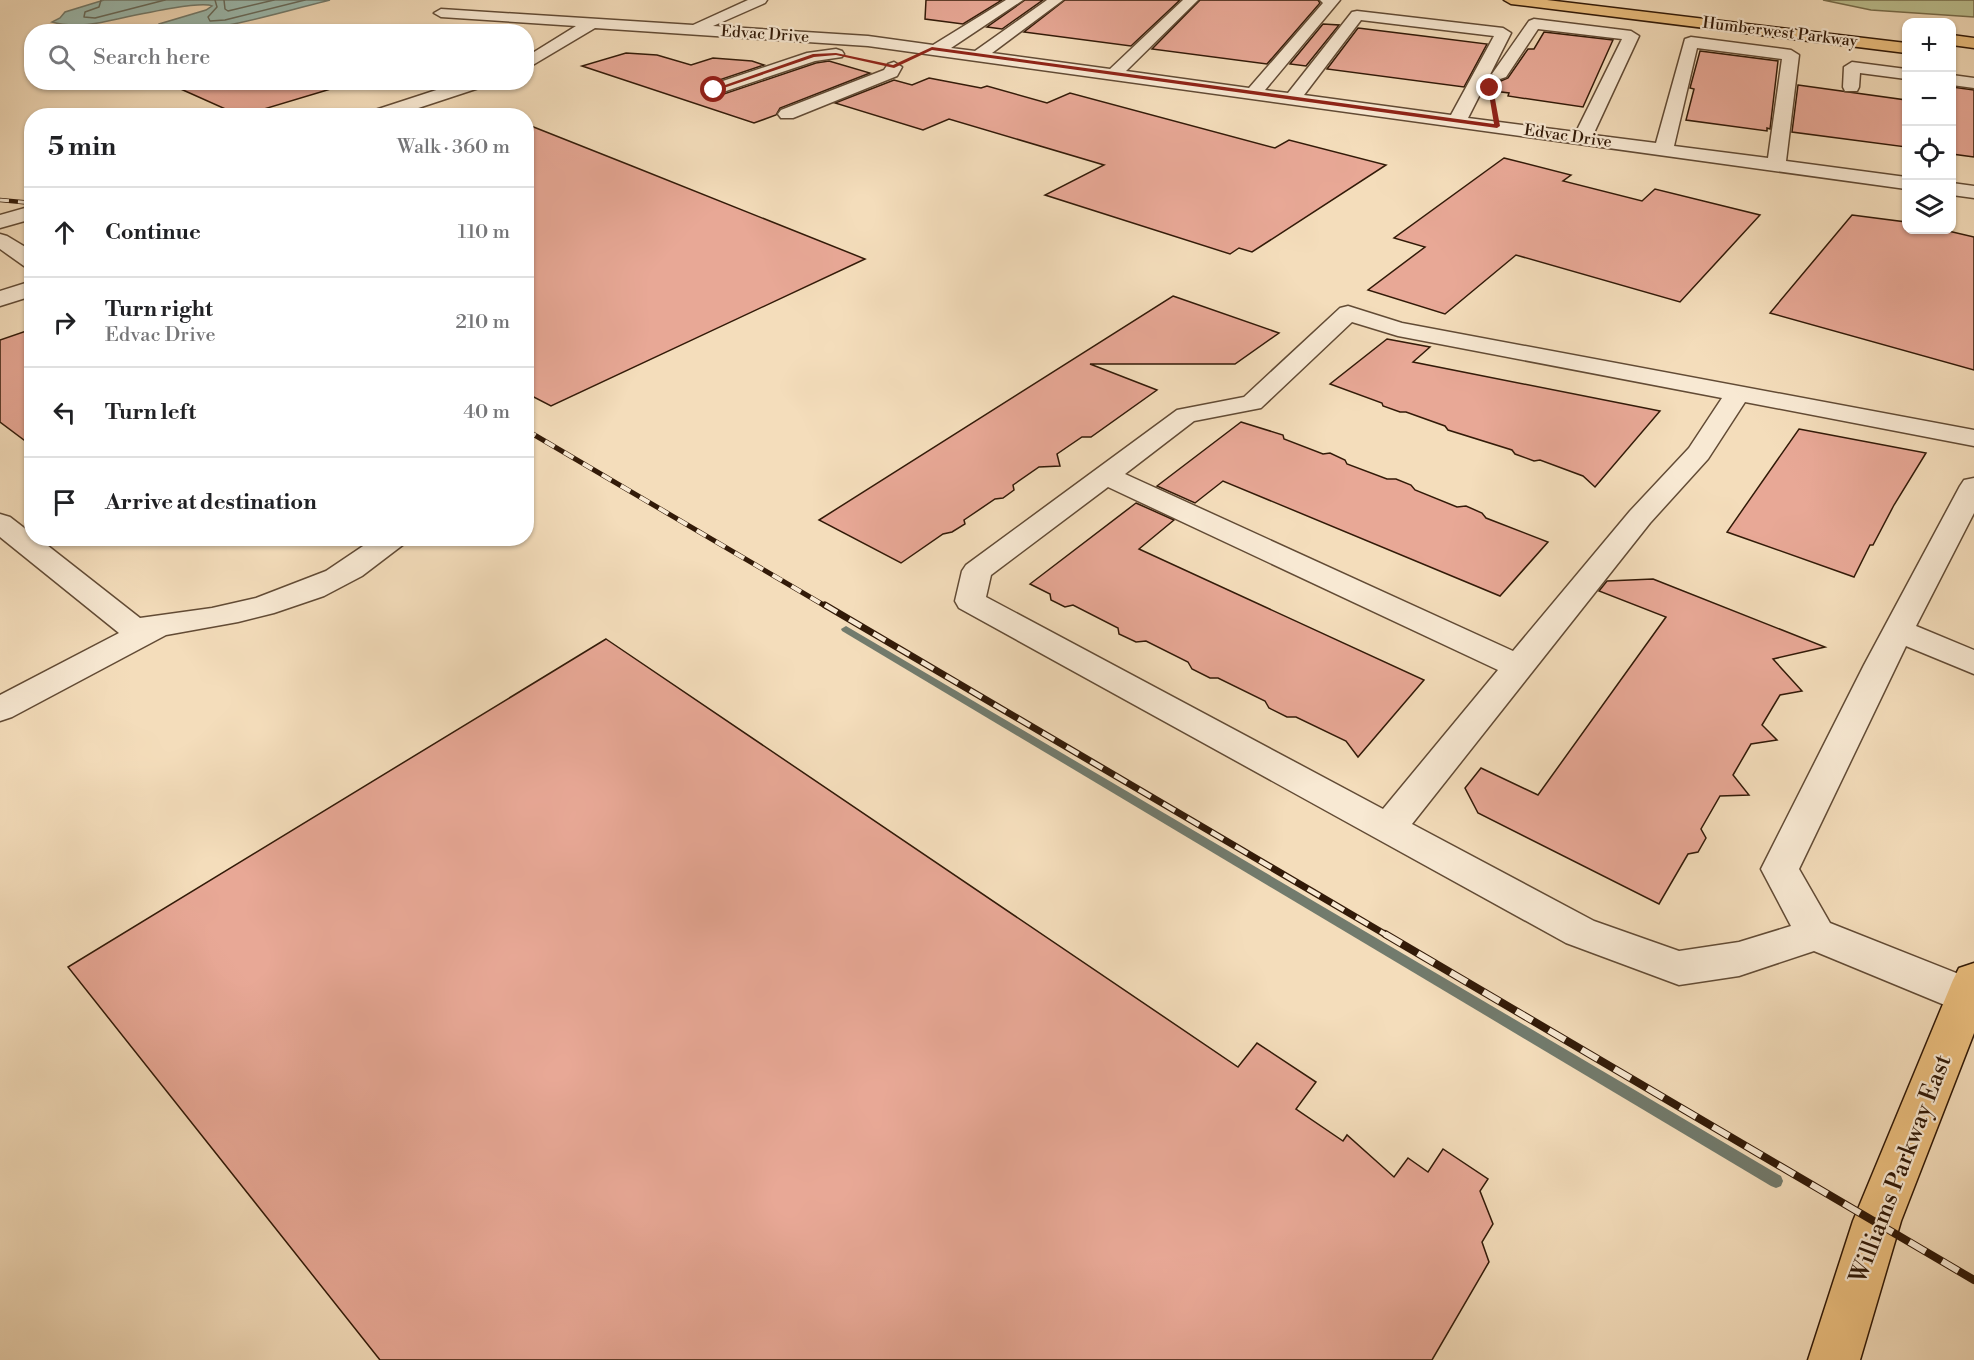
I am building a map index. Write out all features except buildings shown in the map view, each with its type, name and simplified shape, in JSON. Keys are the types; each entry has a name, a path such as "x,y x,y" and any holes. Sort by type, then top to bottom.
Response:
{"main road":[{"name":"Humberwest Parkway","path":"1511,0 1902,48"},
{"name":"Humberwest Parkway","path":"1629,0 1902,34"},
{"path":"1956,41 1974,43"},
{"path":"1956,54 1974,56"},
{"name":"Williams Parkway East","path":"1834,1360 1877,1221 1971,988"}],"street":[{"name":"Edvac Drive","path":"462,0 441,13 694,29 844,50 935,49 981,54 1902,182"},
{"path":"694,29 760,0"},
{"path":"871,62 894,67 935,49 1016,0"},
{"path":"981,54 1056,0"},
{"path":"1115,73 1191,0"},
{"path":"1254,93 1334,1 1327,0"},
{"path":"1293,98 1357,15 1503,33 1457,121"},
{"path":"534,59 592,23"},
{"path":"1490,88 1534,24 1631,36 1582,138"},
{"path":"1664,149 1691,42 1791,55 1776,165"},
{"path":"714,90 813,56 844,50"},
{"path":"787,114 891,73 894,67"},
{"path":"1851,87 1852,67 1902,73"},
{"path":"1956,81 1974,83"},
{"path":"399,108 455,90"},
{"path":"1494,107 1497,126"},
{"path":"1956,190 1974,192"},
{"path":"0,222 24,214"},
{"path":"0,299 24,291"},
{"path":"1971,988 1816,934 1739,959 1679,968 1580,932 970,601 977,570 1186,415 1252,403 1348,313 1398,329 1974,438"},
{"path":"1388,828 1640,517 1699,453 1739,392"},
{"path":"1105,475 1519,667"},
{"path":"1816,934 1780,869 1898,630 1974,486"},
{"path":"0,523 24,542"},
{"path":"29,546 134,629 225,617 264,607 340,577 383,546"},
{"path":"0,709 158,626"},
{"path":"1898,630 1974,663"}],"green space":[{"path":"1823,0 1974,0 1974,17 1871,10"}],"water":[{"path":"104,0 330,0 233,24 159,24 206,10 212,6 204,5 92,24 52,22 65,12"}],"waterway":[{"path":"846,629 1776,1181"}],"railway":[{"path":"0,200 24,202"},
{"path":"534,435 827,607"},
{"path":"825,605 1388,936"},
{"path":"1385,934 1974,1280"}],"route":[{"path":"714,90 813,56 836,54 894,67 932,48 1497,126 1490,88"}]}
